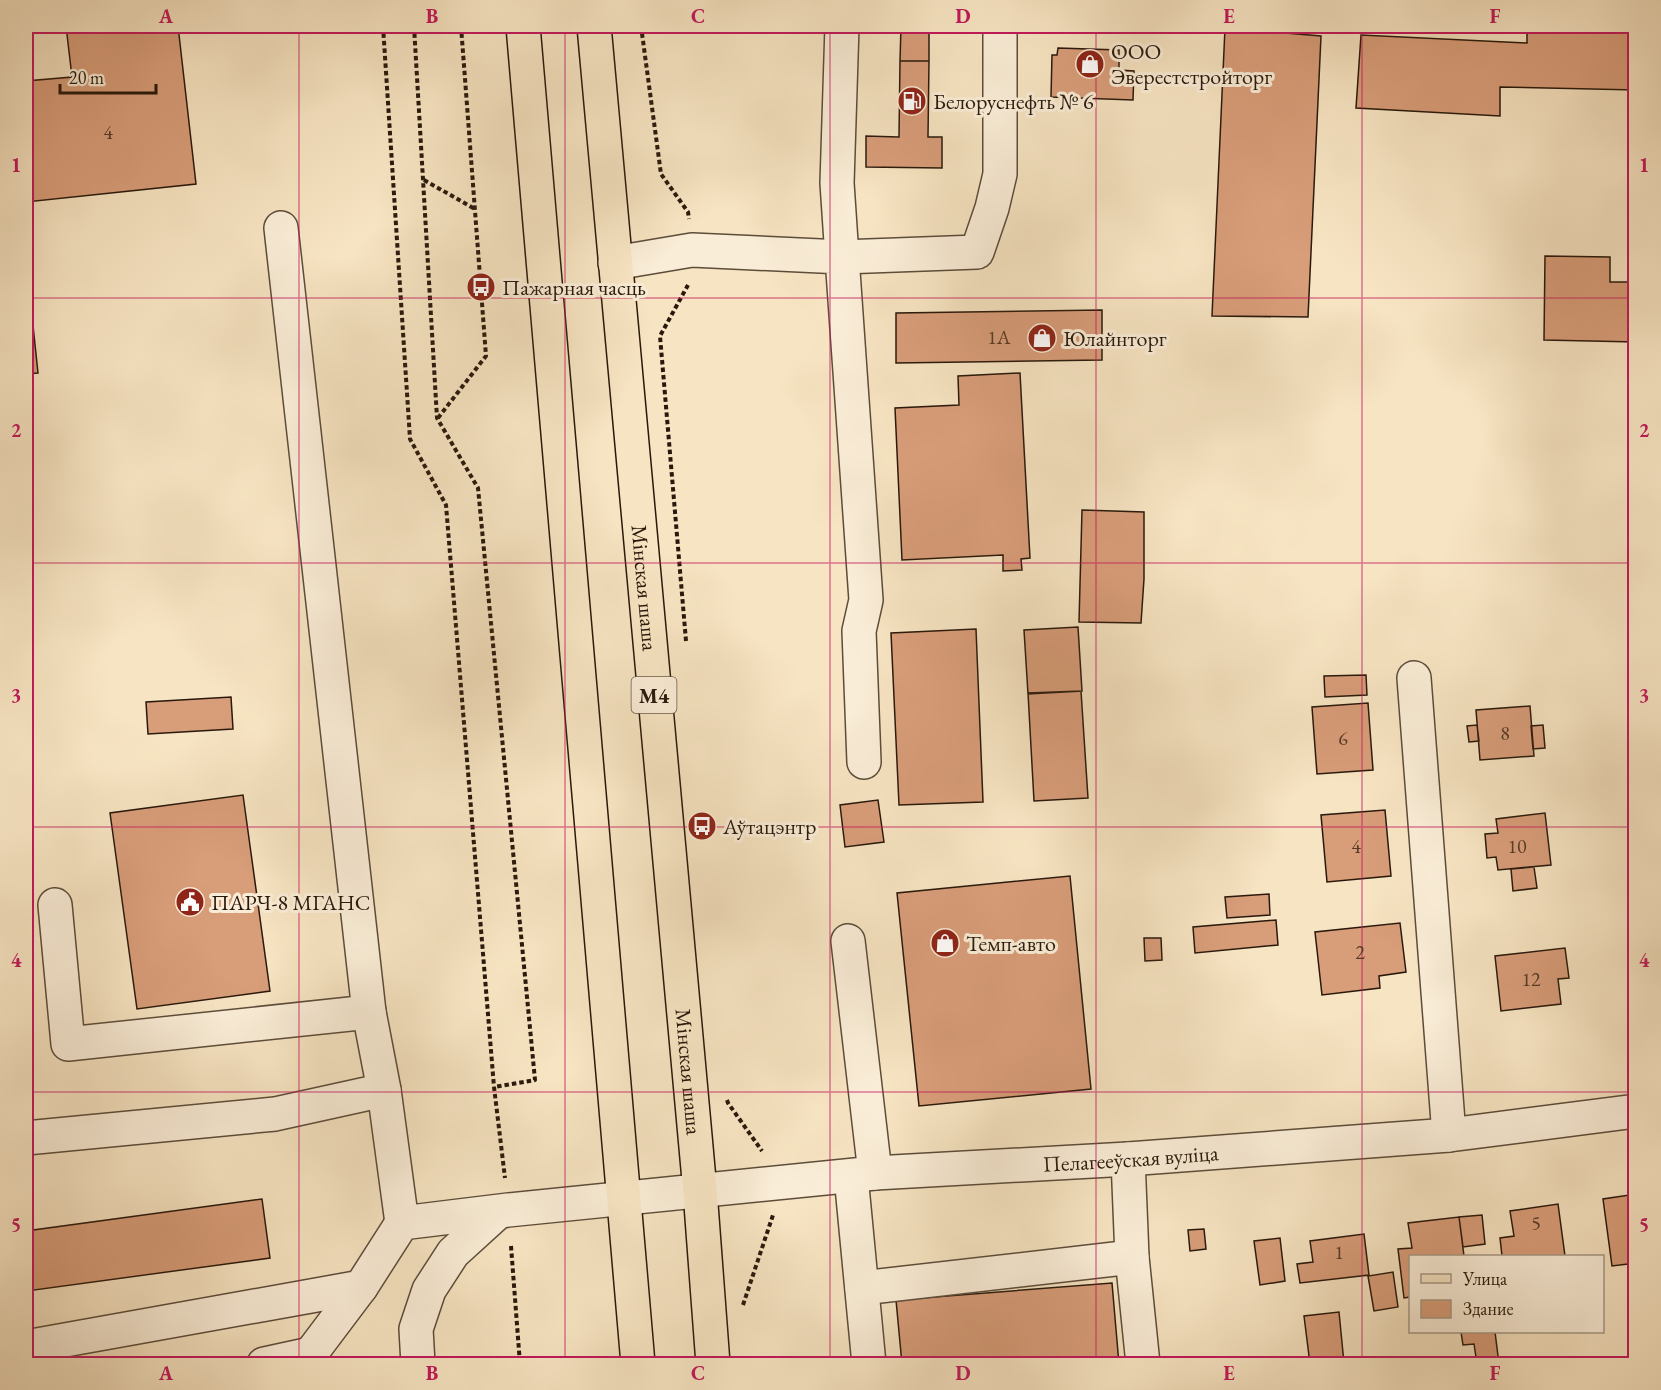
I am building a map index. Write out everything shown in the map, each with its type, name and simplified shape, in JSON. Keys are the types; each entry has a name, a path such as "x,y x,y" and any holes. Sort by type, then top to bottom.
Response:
{"main road":[{"path":"523,26 638,1365"},
{"name":"Мінская шаша","path":"594,26 700,1191 713,1365"}],"street":[{"path":"842,26 837,183 866,600 859,631 864,762"},
{"path":"615,263 692,250 842,256 978,252 1000,174 1000,26"},
{"path":"264,1365 307,1359 361,1287 402,1223 384,1090 369,1011 281,228"},
{"path":"1414,678 1449,1135"},
{"path":"55,905 68,1044 369,1011"},
{"path":"848,941 863,1174 862,1288 869,1365"},
{"path":"26,1138 275,1114 384,1090"},
{"name":"Пелагееўская вуліца","path":"402,1223 863,1174 1449,1135 1635,1111"},
{"path":"1128,1158 1132,1257 1143,1365"},
{"path":"418,1365 416,1329 429,1290 453,1253 503,1211"},
{"path":"862,1288 1132,1257"},
{"path":"26,1347 361,1287"}],"path":[{"path":"383,26 410,439 446,505 503,1211 520,1365"},
{"path":"414,26 437,418 478,488 535,1080 494,1087"},
{"path":"437,418 486,356 461,26"},
{"path":"641,26 661,174 688,212 692,250 691,279 660,336 686,646"},
{"path":"423,180 475,210"},
{"path":"726,1092 728,1103 768,1159 773,1184 774,1209 741,1311"}],"building":[{"path":"66,26 178,26 196,184 26,202 26,81 72,77"},
{"path":"901,26 929,26 929,61 900,61"},
{"path":"1225,28 1321,36 1308,317 1212,316"},
{"path":"1527,30 1636,33 1636,90 1500,87 1500,116 1356,108 1361,35 1527,43"},
{"path":"1058,48 1119,50 1119,70 1134,71 1133,100 1051,97 1052,55 1057,55"},
{"path":"900,61 929,61 928,137 942,137 942,168 866,167 866,136 899,137"},
{"path":"1545,256 1610,257 1610,282 1636,282 1636,342 1544,340"},
{"path":"26,259 38,373 26,374"},
{"path":"1102,310 1102,360 896,363 896,313"},
{"path":"1020,373 1030,558 1021,559 1022,570 1003,571 1003,555 902,560 895,408 959,405 958,376"},
{"path":"1082,510 1144,512 1144,579 1141,623 1079,622"},
{"path":"1078,627 1082,691 1028,694 1024,630"},
{"path":"976,629 983,802 899,805 891,633"},
{"path":"1366,675 1367,695 1325,697 1324,676"},
{"path":"1081,691 1088,798 1034,801 1028,693"},
{"path":"231,697 233,729 148,734 146,702"},
{"path":"1368,703 1373,770 1317,774 1312,707"},
{"path":"1530,706 1534,756 1480,760 1476,710"},
{"path":"1477,725 1479,741 1469,742 1467,726"},
{"path":"1543,725 1545,748 1533,749 1531,726"},
{"name":"ПАРЧ-8 МГАНС","path":"243,795 270,991 137,1009 110,813"},
{"path":"878,800 884,842 845,847 840,805"},
{"path":"1385,810 1391,876 1327,882 1321,815"},
{"path":"1545,813 1551,865 1498,870 1496,857 1487,858 1485,834 1498,833 1496,819"},
{"path":"1534,867 1537,888 1513,891 1511,869"},
{"path":"1070,876 1091,1089 919,1106 897,893"},
{"path":"1269,894 1270,915 1227,918 1225,897"},
{"path":"1276,920 1278,945 1195,953 1193,927"},
{"path":"1400,923 1406,972 1379,976 1380,988 1322,995 1315,932"},
{"path":"1144,938 1161,938 1162,960 1145,961"},
{"path":"1565,948 1569,978 1558,979 1561,1004 1501,1011 1495,956"},
{"path":"1636,1194 1636,1263 1612,1266 1603,1199"},
{"path":"262,1199 270,1258 27,1291 26,1231"},
{"path":"1558,1204 1565,1255 1502,1255 1500,1238 1514,1236 1510,1211"},
{"path":"1482,1215 1485,1244 1463,1247 1459,1217"},
{"path":"1459,1217 1464,1255 1409,1255 1409,1297 1404,1298 1398,1249 1412,1248 1408,1223"},
{"path":"1204,1229 1206,1249 1190,1251 1188,1230"},
{"path":"1364,1234 1369,1275 1300,1283 1297,1264 1313,1262 1310,1241"},
{"path":"1280,1238 1285,1281 1260,1285 1254,1241"},
{"path":"1393,1272 1398,1307 1374,1311 1368,1276"},
{"path":"1112,1283 1119,1364 902,1364 896,1300"},
{"path":"1339,1312 1344,1363 1310,1364 1304,1316"},
{"path":"1461,1333 1495,1333 1499,1364 1477,1364 1474,1344 1463,1345"}],"place":[{"name":"ООО Эверестстройторг","path":"1090,64"},
{"name":"Белоруснефть № 6","path":"912,101"},
{"name":"Пажарная часць","path":"481,287"},
{"name":"Юлайнторг","path":"1042,338"},
{"name":"Аўтацэнтр","path":"702,826"},
{"name":"ПАРЧ-8 МГАНС","path":"190,902"},
{"name":"Темп-авто","path":"945,943"}]}
